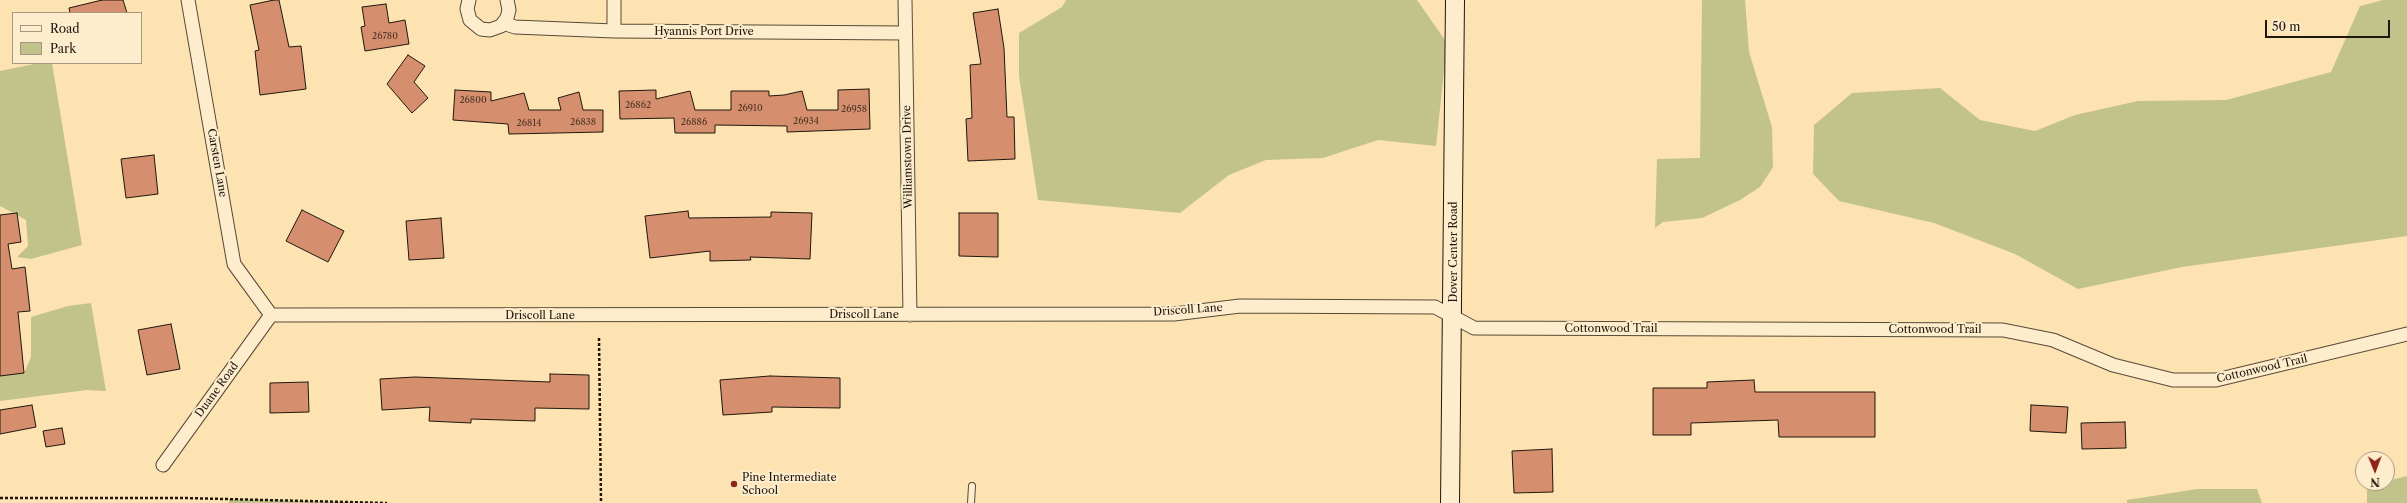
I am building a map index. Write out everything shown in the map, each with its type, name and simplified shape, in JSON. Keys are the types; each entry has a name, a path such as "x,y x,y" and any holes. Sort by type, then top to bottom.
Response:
{"street":[{"name":"Carsten Lane","path":"188,0 234,264 272,315"},
{"path":"469,0 468,14 473,24 481,29 490,30 503,23 509,10 507,0"},
{"path":"614,0 614,31"},
{"name":"Williamstown Drive","path":"905,0 910,315"},
{"name":"Dover Center Road","path":"1450,503 1455,0"},
{"name":"Hyannis Port Drive","path":"503,23 515,28 614,31 905,33"},
{"name":"Driscoll Lane","path":"272,315 910,315 966,313 1174,314 1240,306 1377,306 1435,307 1453,317"},
{"name":"Duane Road","path":"163,465 272,315"},
{"name":"Cottonwood Trail","path":"1453,317 1474,328 2003,330 2052,340 2113,365 2173,380 2216,380 2407,334"}],"lane":[{"path":"970,503 972,486"}],"path":[{"path":"599,338 601,503"},
{"path":"0,498 183,498 387,503"}],"green space":[{"path":"1066,0 1417,0 1447,43 1436,146 1378,140 1323,158 1266,160 1229,175 1180,213 1038,200 1019,76 1019,33 1062,7"},
{"path":"1702,0 1745,0 1749,52 1772,127 1773,167 1760,187 1740,200 1702,218 1663,222 1655,228 1657,159 1700,158"},
{"path":"2383,0 2407,0 2407,236 2182,267 2078,289 2015,254 1934,223 1839,201 1813,174 1814,125 1852,93 1940,88 1980,120 2035,131 2075,115 2138,101 2226,100 2331,72 2360,6"},
{"path":"34,64 52,64 82,245 31,259 17,257 28,246 26,220 0,206 0,71"},
{"path":"91,303 106,391 87,390 0,401 0,376 24,373 31,357 31,317 68,306"},
{"path":"2407,476 2407,503 2367,503 2367,491 2395,491 2395,479"},
{"path":"2197,489 2257,489 2262,503 2127,503 2127,500"},
{"path":"229,499 381,503 229,503"}],"building":[{"path":"102,0 123,0 127,12 70,12 69,8"},
{"path":"279,0 289,47 301,46 306,89 260,95 255,51 259,50 250,5"},
{"path":"386,4 389,23 405,20 409,44 365,51 361,27 365,26 362,7"},
{"path":"998,9 1004,48 1007,117 1014,117 1015,159 968,161 966,119 972,118 970,65 981,64 973,13"},
{"path":"408,55 425,66 414,82 428,98 412,113 387,84"},
{"path":"869,89 870,129 787,132 787,126 715,125 715,133 675,133 674,118 620,119 619,91 656,90 656,99 690,91 695,110 731,110 731,91 769,91 769,96 784,95 802,91 807,110 838,110 838,90"},
{"path":"455,90 491,92 491,101 524,93 529,110 561,110 558,98 579,92 583,110 603,110 603,132 509,134 508,124 453,120"},
{"path":"154,155 158,194 126,198 121,159"},
{"path":"302,210 344,231 328,262 286,241"},
{"path":"688,211 689,218 771,217 771,212 812,213 810,259 750,257 751,260 710,261 710,251 650,258 645,216"},
{"path":"17,213 21,242 8,244 12,269 25,267 30,311 18,312 24,373 0,376 0,215"},
{"path":"959,213 998,213 998,257 959,256"},
{"path":"441,218 444,258 409,260 406,221"},
{"path":"171,324 180,369 147,375 138,330"},
{"path":"550,374 589,375 589,409 535,408 535,421 471,419 471,423 429,421 430,407 382,410 380,379 415,377 550,382"},
{"path":"770,376 840,378 840,408 772,407 772,412 723,415 720,380"},
{"path":"1754,380 1755,392 1875,392 1875,437 1779,437 1778,420 1691,423 1691,435 1653,435 1653,388 1707,388 1707,382"},
{"path":"308,382 309,412 270,413 270,383"},
{"path":"32,405 36,427 0,434 0,410"},
{"path":"2031,405 2068,407 2066,433 2030,431"},
{"path":"2125,422 2126,448 2082,449 2081,423"},
{"path":"62,428 65,444 46,447 43,431"},
{"path":"1552,449 1553,492 1514,493 1512,451"}],"place":[{"name":"Pine Intermediate School","path":"734,484"}]}
